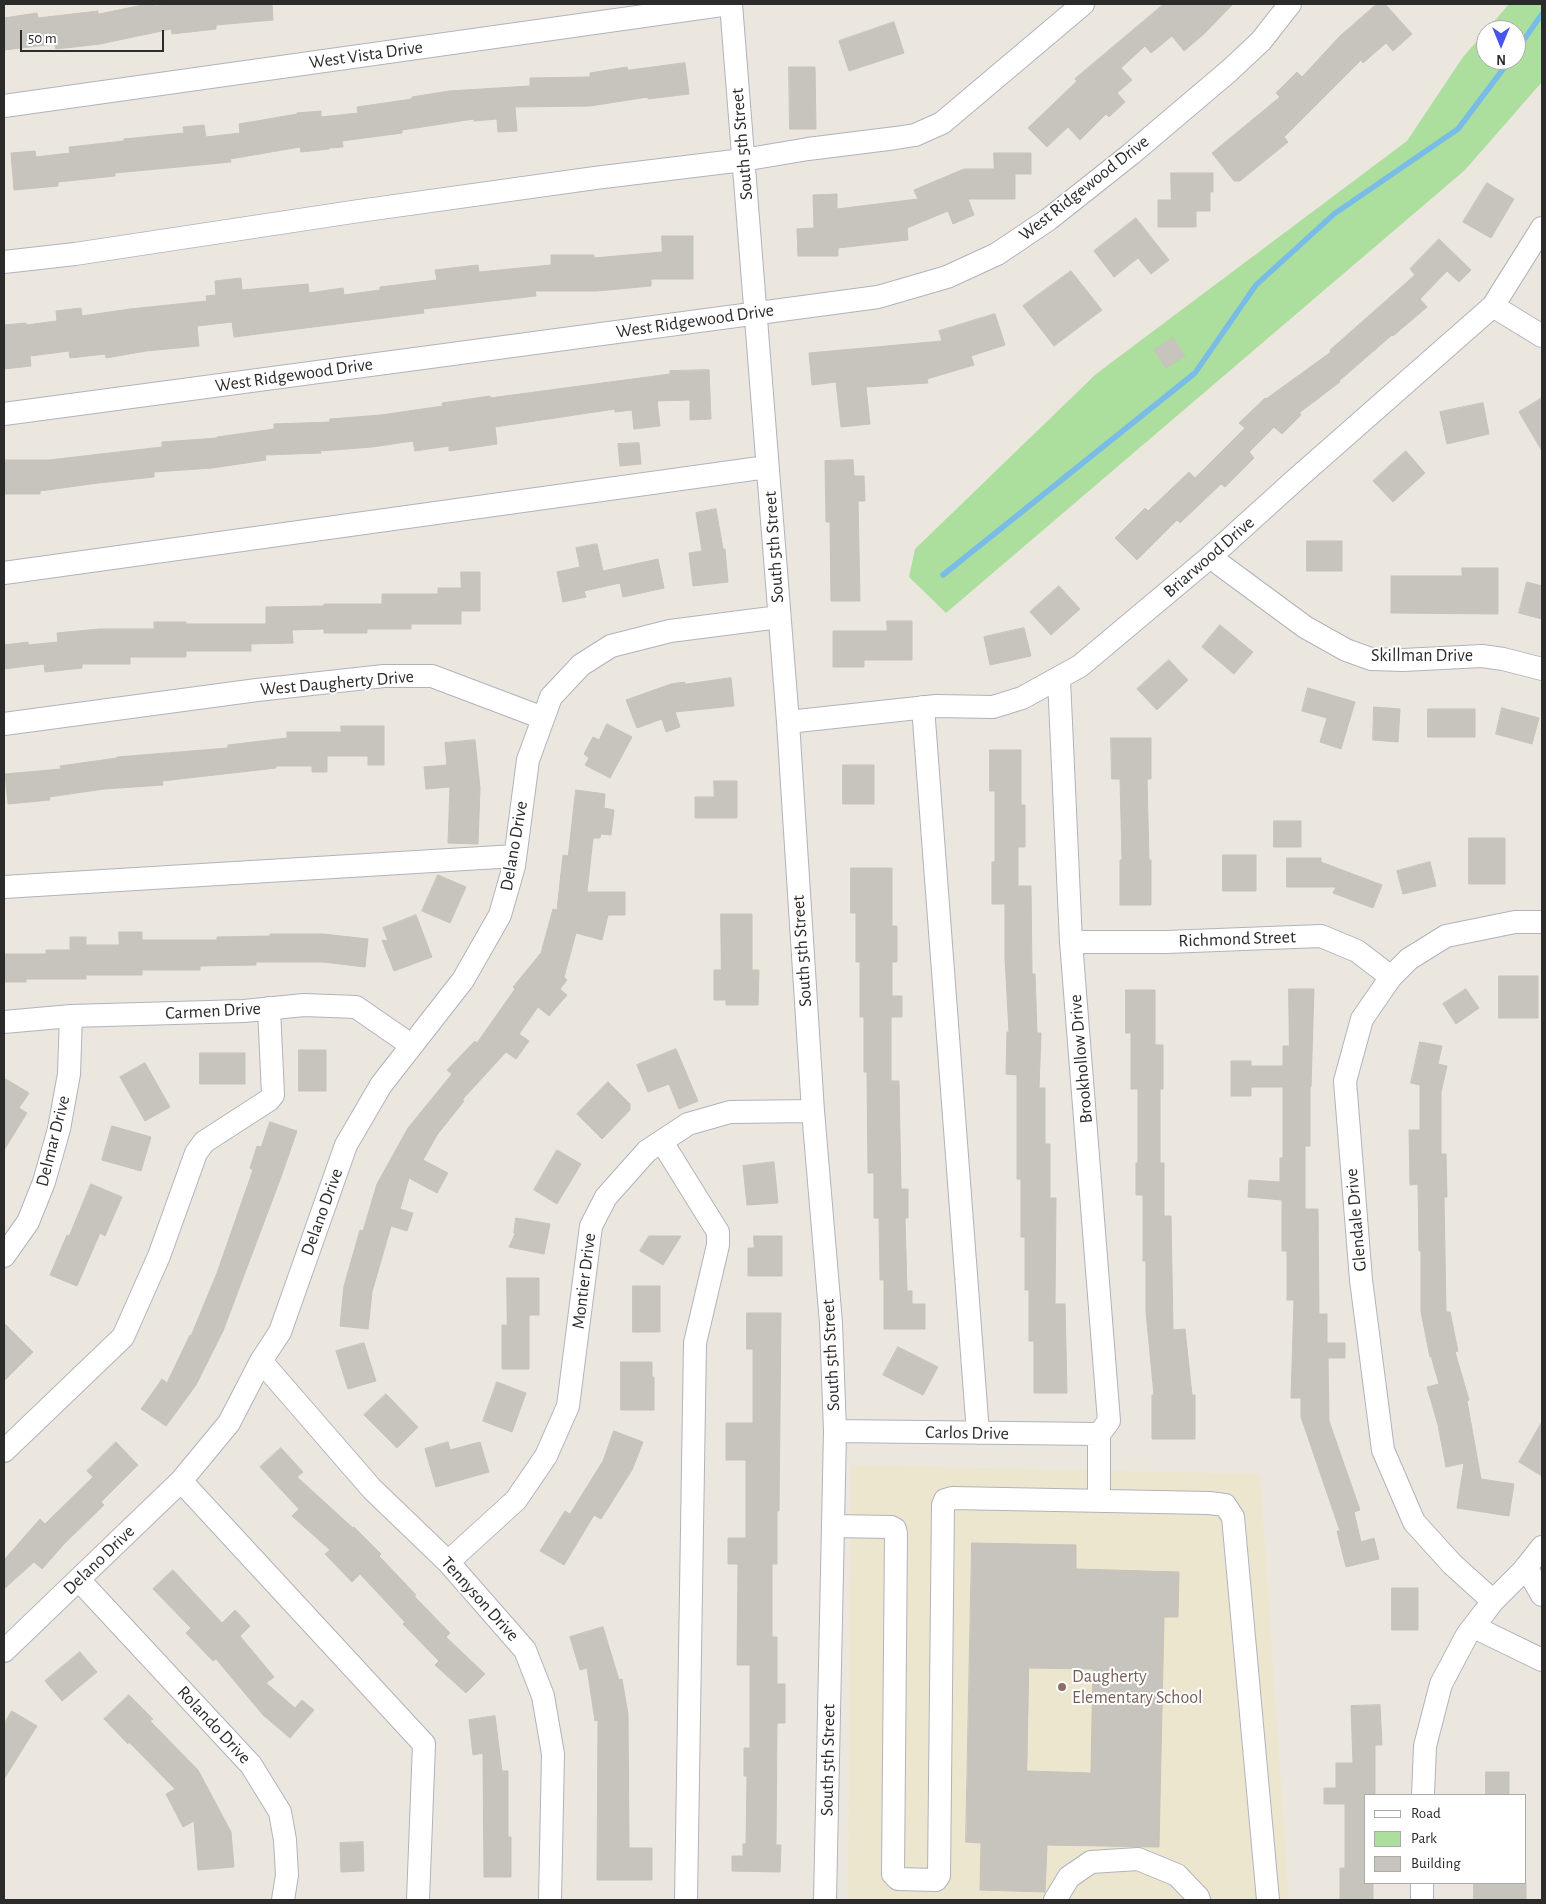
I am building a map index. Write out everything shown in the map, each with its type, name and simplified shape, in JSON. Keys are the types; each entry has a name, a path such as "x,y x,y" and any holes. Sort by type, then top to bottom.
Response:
{"street":[{"name":"West Vista Drive","path":"4,106 730,4"},
{"name":"South 5th Street","path":"730,4 788,722 813,1112 831,1322 835,1431 825,1900"},
{"path":"4,262 75,254 359,211 896,138 929,130 942,123 1083,4"},
{"name":"West Ridgewood Drive","path":"4,414 878,297 947,277 997,254 1049,219 1131,154 1229,71 1261,41 1290,4"},
{"name":"Briarwood Drive","path":"788,722 923,707 992,707 1022,698 1059,680 1080,666 1210,557 1493,306 1542,228"},
{"path":"1493,306 1542,336"},
{"path":"4,573 767,466"},
{"name":"Skillman Drive","path":"1210,557 1305,627 1346,650 1371,659 1403,660 1482,656 1503,659 1542,669"},
{"path":"542,718 552,697 581,665 611,646 670,631 779,618"},
{"name":"West Daugherty Drive","path":"4,724 257,690 384,676 432,676 542,718"},
{"name":"Brookhollow Drive","path":"1059,680 1071,942 1109,1421 1099,1434"},
{"path":"923,707 978,1433"},
{"name":"Delano Drive","path":"4,1651 180,1482 228,1423 261,1361 280,1332 346,1145 381,1085 463,980 500,915 515,856 528,760 542,718"},
{"path":"4,887 515,856"},
{"name":"Glendale Drive","path":"1493,1601 1452,1564 1414,1522 1383,1450 1360,1280 1345,1081 1362,1019 1391,976 1409,959 1446,936 1515,922 1542,922"},
{"name":"Richmond Street","path":"1071,942 1166,942 1321,936 1357,951 1391,976"},
{"name":"Carmen Drive","path":"4,1022 71,1016 244,1011 304,1005 356,1007 411,1045"},
{"path":"4,1452 123,1337 159,1256 196,1153 204,1142 269,1100 273,1095 269,1008"},
{"name":"Delmar Drive","path":"5,1251 28,1222 44,1182 58,1129 69,1074 71,1016"},
{"name":"Montier Drive","path":"448,1562 516,1500 546,1456 568,1406 591,1226 606,1197 648,1151 688,1124 730,1112 813,1112"},
{"path":"662,1142 718,1232 718,1244 695,1343 686,1900"},
{"name":"Tennyson Drive","path":"261,1361 372,1489 448,1562 525,1650 543,1696 553,1754 550,1900"},
{"name":"Carlos Drive","path":"835,1431 1099,1434"},
{"path":"1099,1434 1099,1501"},
{"path":"180,1482 424,1744 418,1900"},
{"path":"833,1526 891,1526 895,1529 893,1874 898,1879 936,1880 939,1876 943,1505 945,1500 952,1498 1209,1503 1225,1506 1233,1517 1268,1900"},
{"path":"1423,1794 1425,1746 1441,1684 1474,1627 1493,1601 1526,1568 1542,1547"},
{"path":"1526,1568 1542,1595"},
{"name":"Rolando Drive","path":"79,1580 252,1765 280,1812 286,1840 287,1875 283,1900"},
{"path":"1474,1627 1542,1660"},
{"path":"1055,1900 1069,1877 1091,1862 1138,1859 1176,1875 1198,1896 1198,1900"},
{"path":"1422,1884 1422,1900"}],"shaded area":[{"name":"Daugherty Elementary School","path":"851,1465 1260,1474 1289,1900 848,1900"}],"green space":[{"path":"1509,4 1542,4 1542,82 1465,170 946,613 909,577 915,549 1096,374 1407,141 1463,57 1476,42 1476,70 1526,70 1526,20 1495,20"}],"building":[{"path":"154,4 155,6 272,4 273,20 216,25 216,29 172,34 171,29 100,44 56,49 55,44 4,50 4,18 37,13 38,18 98,11 98,14"},
{"path":"1164,4 1233,4 1205,33 1184,51 1172,36 1151,53 1145,46 1121,68 1132,80 1117,93 1125,102 1109,117 1106,114 1080,140 1068,127 1047,147 1028,128 1077,81 1075,79"},
{"path":"1377,4 1385,4 1412,34 1393,51 1386,43 1363,63 1361,60 1284,137 1288,142 1240,181 1234,181 1212,153 1280,97 1276,93 1297,72 1302,77 1340,36"},
{"path":"894,22 904,53 849,71 839,41"},
{"path":"685,63 689,94 648,99 648,97 590,106 515,107 517,131 498,132 497,119 474,121 474,119 402,130 402,133 342,141 343,147 301,152 300,147 230,159 231,162 115,173 115,176 58,182 58,186 14,190 11,153 35,151 36,157 70,153 69,147 184,133 183,127 204,125 206,137 240,133 239,124 297,113 321,111 321,117 358,113 357,107 412,99 412,97 449,91 530,86 530,78 590,77 590,73 627,67 628,70"},
{"path":"789,67 815,67 816,129 790,129"},
{"path":"994,153 1031,153 1031,174 1015,174 1015,199 968,199 974,215 953,224 948,211 907,228 908,240 838,248 838,256 798,256 797,229 814,228 813,195 837,194 837,209 918,199 914,190 964,169 994,169"},
{"path":"1171,173 1213,173 1210,211 1196,211 1196,227 1158,227 1158,200 1171,200"},
{"path":"1487,183 1514,199 1491,238 1463,222"},
{"path":"1136,218 1169,260 1151,274 1138,258 1114,277 1094,251"},
{"path":"662,236 693,236 693,279 651,279 651,286 597,291 535,291 536,296 423,309 424,313 234,337 232,322 197,326 199,346 146,351 106,358 105,354 70,358 69,351 30,356 31,366 4,369 4,325 26,323 26,325 57,321 56,311 81,308 82,316 207,301 206,296 216,295 215,281 241,278 242,290 308,284 309,293 343,288 344,295 380,290 380,287 437,280 435,270 478,265 479,272 551,265 551,255 594,255 594,258 662,252"},
{"path":"1439,239 1471,270 1459,282 1447,271 1420,299 1427,307 1392,335 1340,382 1299,413 1301,415 1282,434 1274,427 1249,452 1254,458 1225,487 1221,484 1180,523 1177,520 1137,560 1115,538 1145,508 1148,511 1189,472 1195,478 1245,428 1239,423 1265,398 1331,352 1330,350 1415,275 1410,269"},
{"path":"1071,271 1102,310 1054,346 1023,306"},
{"path":"995,314 1005,345 971,356 974,365 927,379 928,383 866,387 870,424 841,427 836,382 812,385 809,353 942,341 939,331"},
{"path":"1173,338 1185,356 1166,368 1154,350"},
{"path":"709,370 711,419 690,420 690,400 657,401 660,426 634,429 632,410 615,412 615,409 495,427 497,444 449,451 449,446 415,451 413,441 372,447 320,451 321,453 265,455 266,460 212,468 154,472 154,477 40,491 40,494 4,494 4,460 49,460 162,447 162,442 217,438 274,429 274,424 330,422 330,419 381,415 443,406 442,403 490,396 490,398 670,374 670,371"},
{"path":"1542,398 1542,451 1519,412"},
{"path":"1483,403 1489,434 1447,444 1440,412"},
{"path":"639,443 641,464 620,466 618,444"},
{"path":"1406,451 1425,473 1393,502 1373,481"},
{"path":"853,460 854,476 864,476 865,501 858,501 860,601 831,601 830,522 826,522 825,461"},
{"path":"716,509 723,549 725,549 728,582 693,586 689,553 702,551 696,513"},
{"path":"1307,541 1342,541 1342,571 1307,571"},
{"path":"597,544 603,571 658,559 664,588 623,597 620,583 584,591 586,597 563,602 557,572 580,567 576,548"},
{"path":"1462,568 1498,568 1498,614 1391,613 1391,576 1462,576"},
{"path":"461,572 480,572 480,611 461,611 461,624 411,624 411,629 367,629 367,633 324,633 324,629 292,630 293,643 251,644 251,651 186,651 186,657 130,657 130,664 82,664 82,668 45,672 44,664 4,669 4,645 28,642 28,645 58,642 57,633 99,629 154,629 154,622 266,624 266,607 382,604 382,594 438,594 438,588 461,588"},
{"path":"1527,582 1542,586 1542,619 1519,613"},
{"path":"1059,586 1080,609 1051,635 1030,612"},
{"path":"887,621 912,621 912,660 864,660 864,667 833,667 833,631 887,631"},
{"path":"1220,625 1253,652 1234,674 1202,647"},
{"path":"1024,628 1031,656 990,665 984,637"},
{"path":"1169,660 1188,680 1157,710 1137,689"},
{"path":"731,678 734,706 675,712 680,727 666,732 662,719 637,728 626,700 671,684"},
{"path":"1308,688 1355,702 1341,749 1320,742 1327,718 1302,711"},
{"path":"1374,707 1400,709 1398,742 1373,740"},
{"path":"1502,708 1539,718 1532,744 1496,734"},
{"path":"1428,709 1475,709 1475,737 1428,737"},
{"path":"607,724 632,737 610,778 585,765 589,758 584,754 593,737 599,740"},
{"path":"341,726 384,726 384,765 368,765 368,756 327,756 327,772 312,772 312,766 276,766 276,768 162,781 163,785 104,789 49,797 50,800 8,804 5,774 61,769 60,766 117,757 228,748 228,745 287,738 287,732 341,732"},
{"path":"1111,738 1151,738 1151,779 1147,779 1151,905 1120,905 1120,860 1122,860 1120,779 1112,779"},
{"path":"475,740 480,788 478,844 448,843 450,787 426,789 424,767 447,765 445,743"},
{"path":"990,750 1021,750 1021,805 1025,805 1025,847 1018,847 1018,886 1031,886 1032,974 1035,974 1037,1033 1041,1033 1039,1088 1045,1088 1045,1144 1050,1144 1050,1198 1056,1198 1055,1304 1065,1304 1067,1393 1034,1393 1034,1341 1029,1341 1029,1290 1025,1290 1025,1237 1021,1237 1021,1179 1017,1179 1017,1075 1006,1074 1007,1032 1009,1032 1005,958 1005,904 992,904 992,862 995,862 995,791 990,791"},
{"path":"843,765 874,765 874,804 843,804"},
{"path":"714,781 737,781 737,818 695,818 695,797 714,797"},
{"path":"576,790 605,794 604,808 614,810 611,835 601,834 600,838 593,838 587,892 625,892 625,915 608,915 602,940 576,933 564,977 567,980 560,989 567,995 549,1016 538,1007 519,1034 529,1041 516,1059 506,1052 462,1100 464,1101 437,1135 423,1160 448,1173 437,1193 409,1178 400,1209 413,1213 407,1231 391,1226 372,1292 368,1329 340,1326 344,1286 360,1230 363,1231 377,1184 408,1128 452,1074 447,1070 475,1041 477,1043 515,989 513,987 541,953 553,909 557,910 563,855 568,856"},
{"path":"1274,821 1301,821 1301,847 1274,847"},
{"path":"1469,838 1505,838 1505,884 1469,884"},
{"path":"1223,855 1256,855 1256,891 1223,891"},
{"path":"1287,858 1321,858 1321,862 1382,885 1373,908 1333,893 1336,887 1287,887"},
{"path":"1430,862 1436,886 1403,894 1397,871"},
{"path":"851,868 892,868 892,926 897,926 897,962 892,962 892,996 902,996 902,1017 891,1017 891,1081 899,1081 901,1189 908,1189 908,1218 905,1218 907,1291 912,1291 912,1304 925,1304 925,1329 884,1329 884,1280 880,1280 879,1218 874,1218 874,1173 868,1173 867,1072 864,1072 864,1017 860,1017 860,962 856,962 856,913 851,913"},
{"path":"438,875 466,887 450,923 422,911"},
{"path":"721,914 752,914 752,970 759,970 758,1005 726,1005 726,1000 714,1000 714,970 721,970"},
{"path":"416,915 432,957 394,971 382,940 388,941 383,928"},
{"path":"119,932 142,932 142,940 217,940 217,937 270,936 270,934 323,934 368,939 365,967 323,962 256,962 256,965 200,966 200,970 142,970 142,975 86,975 86,979 26,979 26,982 4,982 4,954 46,954 46,950 70,950 70,937 86,937 86,945 119,945"},
{"path":"1499,976 1538,976 1538,1018 1499,1018"},
{"path":"1289,989 1314,989 1310,1087 1310,1146 1305,1146 1305,1209 1318,1209 1319,1314 1327,1314 1327,1343 1345,1343 1345,1358 1328,1358 1329,1421 1360,1510 1354,1512 1361,1542 1374,1538 1379,1559 1346,1567 1337,1531 1340,1531 1301,1417 1301,1398 1291,1398 1294,1300 1287,1300 1287,1251 1282,1251 1282,1200 1248,1197 1249,1180 1280,1182 1280,1158 1283,1158 1283,1087 1251,1087 1251,1096 1231,1096 1231,1061 1251,1061 1251,1066 1283,1066 1283,1046 1289,1046"},
{"path":"1466,989 1479,1008 1456,1024 1443,1004"},
{"path":"1126,990 1155,990 1155,1045 1163,1045 1163,1089 1160,1089 1160,1163 1164,1163 1164,1216 1171,1216 1173,1330 1185,1329 1192,1395 1195,1395 1195,1439 1152,1439 1152,1395 1154,1395 1146,1312 1146,1261 1143,1261 1143,1195 1136,1195 1138,1089 1131,1089 1131,1033 1126,1033"},
{"path":"1420,1042 1442,1046 1438,1064 1447,1066 1441,1092 1441,1154 1446,1154 1447,1197 1444,1197 1446,1312 1450,1312 1458,1351 1455,1352 1469,1400 1467,1401 1481,1479 1514,1484 1509,1516 1457,1508 1464,1463 1446,1467 1438,1425 1427,1387 1439,1384 1430,1357 1421,1312 1418,1184 1410,1185 1409,1130 1420,1130 1420,1085 1411,1083"},
{"path":"676,1049 698,1101 679,1109 669,1084 648,1092 637,1065"},
{"path":"299,1050 326,1050 326,1091 299,1091"},
{"path":"200,1053 245,1053 245,1084 200,1084"},
{"path":"145,1063 170,1107 145,1121 120,1077"},
{"path":"4,1078 29,1093 19,1108 27,1113 4,1150"},
{"path":"608,1082 630,1104 630,1110 602,1139 577,1114"},
{"path":"270,1122 297,1131 223,1331 196,1385 166,1426 141,1409 162,1379 167,1383 191,1336 217,1273 253,1170 250,1168 257,1146 261,1147"},
{"path":"112,1126 151,1137 141,1171 102,1160"},
{"path":"557,1150 581,1164 557,1204 534,1190"},
{"path":"774,1162 778,1203 747,1205 743,1166"},
{"path":"91,1184 122,1197 105,1236 100,1233 77,1286 50,1275"},
{"path":"516,1218 550,1224 544,1254 509,1247 515,1234"},
{"path":"649,1236 681,1236 663,1265 640,1251"},
{"path":"754,1236 782,1236 782,1276 748,1276 748,1248 754,1248"},
{"path":"507,1278 539,1278 539,1315 529,1315 529,1369 502,1369 502,1325 507,1325"},
{"path":"633,1286 660,1286 660,1332 633,1332"},
{"path":"747,1313 781,1313 779,1511 777,1511 777,1564 772,1564 772,1637 777,1637 777,1684 785,1684 785,1723 777,1723 776,1845 781,1845 780,1872 732,1871 732,1856 743,1856 743,1844 746,1844 747,1776 744,1776 744,1748 750,1748 750,1665 737,1665 738,1564 728,1564 728,1538 746,1538 746,1460 726,1460 726,1423 753,1423 753,1349 747,1349"},
{"path":"4,1323 33,1352 4,1381"},
{"path":"364,1343 376,1381 348,1389 336,1351"},
{"path":"898,1347 938,1367 923,1395 883,1375"},
{"path":"621,1362 652,1362 654,1410 621,1410"},
{"path":"497,1382 526,1393 512,1432 483,1421"},
{"path":"386,1394 418,1427 397,1448 364,1415"},
{"path":"1542,1422 1542,1476 1519,1462"},
{"path":"614,1431 643,1442 632,1470 601,1519 594,1515 564,1565 540,1551 565,1511 570,1514 603,1461"},
{"path":"116,1442 138,1465 101,1502 104,1505 64,1544 42,1569 34,1562 4,1589 4,1560 40,1519 45,1524 93,1477 87,1471"},
{"path":"448,1442 450,1450 480,1442 489,1472 436,1487 425,1449"},
{"path":"281,1448 303,1472 297,1477 354,1527 381,1554 379,1556 450,1633 446,1637 485,1674 466,1693 435,1665 439,1661 403,1624 405,1622 360,1574 352,1582 325,1554 330,1550 292,1516 299,1509 260,1467"},
{"path":"972,1543 1076,1545 1076,1569 1179,1572 1178,1617 1164,1617 1159,1847 1047,1845 1045,1892 980,1890 981,1843 966,1842","holes":["1029,1668 1093,1669 1091,1773 1027,1771"]},
{"path":"173,1570 222,1623 235,1610 250,1626 240,1636 274,1677 266,1683 295,1708 302,1700 314,1710 290,1738 263,1715 216,1659 213,1661 186,1633 191,1628 153,1589"},
{"path":"1392,1588 1418,1588 1418,1630 1392,1630"},
{"path":"603,1627 619,1680 622,1679 628,1714 629,1848 652,1848 652,1880 597,1880 598,1720 595,1721 587,1668 580,1670 570,1637"},
{"path":"80,1652 97,1672 62,1701 45,1681"},
{"path":"129,1695 153,1719 150,1721 198,1770 231,1832 234,1867 198,1870 194,1821 183,1827 166,1794 175,1789 104,1719"},
{"path":"1380,1705 1382,1745 1375,1745 1375,1794 1364,1794 1364,1884 1373,1884 1373,1900 1340,1900 1340,1868 1345,1868 1345,1804 1324,1804 1324,1788 1336,1788 1336,1763 1353,1763 1351,1706"},
{"path":"12,1711 37,1726 4,1779 4,1724"},
{"path":"495,1716 502,1771 508,1771 508,1837 511,1837 511,1877 484,1877 483,1753 473,1755 469,1720"},
{"path":"1486,1772 1509,1772 1509,1794 1486,1794"},
{"path":"363,1842 364,1871 341,1872 340,1843"},
{"path":"1474,1884 1526,1884 1526,1900 1474,1900"}],"waterway":[{"path":"1526,37 1542,14"},
{"path":"943,575 1195,373 1256,285 1334,214 1458,129 1502,70"}],"place":[{"name":"Daugherty Elementary School","path":"1062,1687"}]}
